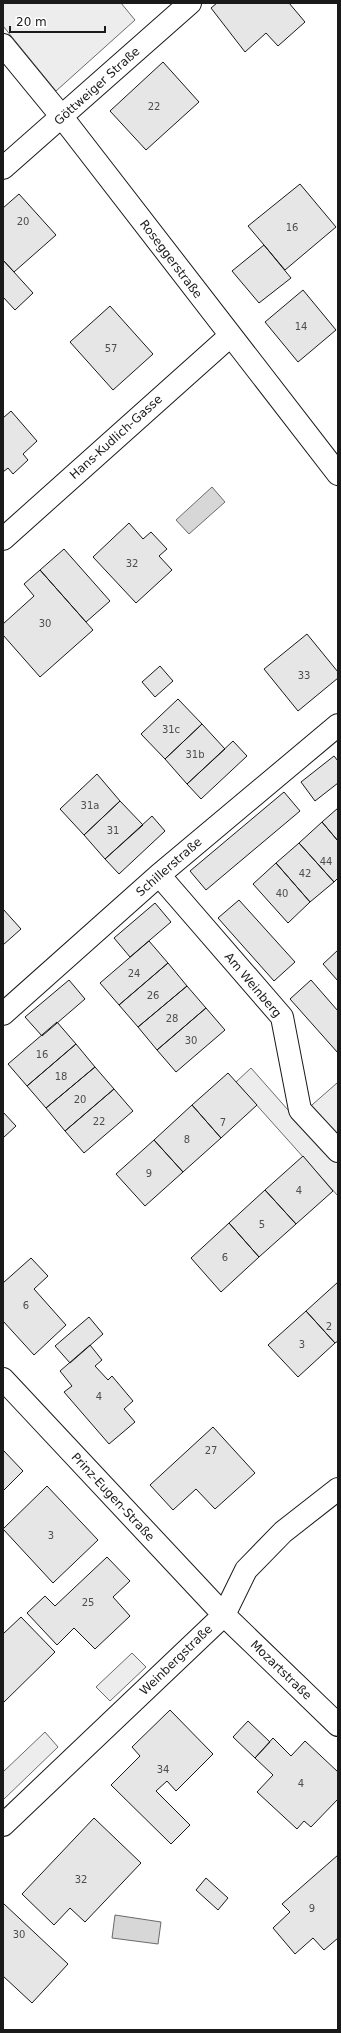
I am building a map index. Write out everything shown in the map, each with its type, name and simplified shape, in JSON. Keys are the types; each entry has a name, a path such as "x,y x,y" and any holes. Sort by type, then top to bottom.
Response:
{"street":[{"name":"Göttweiger Straße","path":"3,168 190,3"},
{"name":"Roseggerstraße","path":"3,45 62,117 338,474"},
{"name":"Hans-Kudlich-Gasse","path":"3,538 230,336"},
{"name":"Schillerstraße","path":"3,1014 159,875 338,725"},
{"name":"Am Weinberg","path":"159,875 282,1017 300,1110 338,1152"},
{"name":"Prinz-Eugen-Straße","path":"3,1380 224,1615"},
{"name":"Weinbergstraße","path":"3,1825 224,1615 246,1570 284,1532 338,1489"},
{"name":"Mozartstraße","path":"224,1615 338,1725"}],"shaded area":[{"path":"3,3 121,3 135,20 56,91 3,26"},
{"path":"212,487 225,502 189,534 176,520"},
{"path":"251,1068 296,1119 337,1083 338,1084 338,1196 236,1082"},
{"path":"132,1653 146,1667 110,1701 96,1687"},
{"path":"45,1732 58,1747 3,1800 3,1772"},
{"path":"115,1915 161,1922 158,1944 112,1938"}],"building":[{"path":"217,3 289,3 305,22 278,46 266,33 245,52 211,8"},
{"path":"163,62 199,102 146,150 110,111"},
{"path":"300,184 336,227 285,270 248,226"},
{"path":"19,194 56,235 14,272 3,260 3,208"},
{"path":"264,245 291,278 259,303 232,271"},
{"path":"3,260 33,293 15,310 3,297"},
{"path":"303,290 336,330 298,362 265,322"},
{"path":"110,306 153,354 113,390 70,342"},
{"path":"11,411 37,441 23,454 28,460 13,474 8,468 3,472 3,418"},
{"path":"129,523 143,539 151,532 167,549 159,556 172,570 136,603 93,557"},
{"path":"64,549 110,601 86,622 40,570"},
{"path":"40,570 93,630 40,677 3,635 3,624 34,596 24,584"},
{"path":"307,634 338,672 338,678 298,711 264,669"},
{"path":"160,666 173,681 155,697 142,682"},
{"path":"178,699 202,724 165,759 141,734"},
{"path":"202,724 225,749 187,784 165,759"},
{"path":"233,741 247,756 201,799 187,784"},
{"path":"334,756 338,761 338,783 315,801 301,782"},
{"path":"97,774 120,801 84,835 60,809"},
{"path":"284,792 300,811 206,890 190,871"},
{"path":"120,801 143,825 105,859 84,835"},
{"path":"338,808 338,841 322,822"},
{"path":"152,816 165,831 119,874 105,859"},
{"path":"322,822 338,841 338,878 334,882 299,843"},
{"path":"299,843 334,882 310,902 276,863"},
{"path":"276,863 310,902 288,923 253,884"},
{"path":"239,900 295,962 274,981 218,918"},
{"path":"155,903 171,922 130,957 114,938"},
{"path":"3,909 21,929 3,945"},
{"path":"149,941 168,963 119,1005 100,983"},
{"path":"338,950 338,981 323,964"},
{"path":"168,963 187,986 138,1027 119,1005"},
{"path":"69,980 85,999 42,1036 25,1017"},
{"path":"311,980 338,1011 338,1053 290,999"},
{"path":"187,986 206,1008 157,1050 138,1027"},
{"path":"206,1008 225,1030 176,1072 157,1050"},
{"path":"57,1022 76,1044 27,1086 8,1064"},
{"path":"76,1044 95,1067 46,1108 27,1086"},
{"path":"95,1067 114,1089 65,1131 46,1108"},
{"path":"228,1073 257,1105 221,1138 192,1105"},
{"path":"114,1089 133,1111 84,1153 65,1131"},
{"path":"192,1105 221,1138 183,1172 154,1140"},
{"path":"3,1112 16,1126 3,1138"},
{"path":"154,1140 183,1172 145,1206 116,1174"},
{"path":"303,1156 333,1191 296,1224 265,1190"},
{"path":"265,1190 296,1224 259,1257 229,1223"},
{"path":"229,1223 259,1257 221,1292 191,1258"},
{"path":"31,1258 48,1276 34,1289 66,1325 34,1355 3,1321 3,1283"},
{"path":"338,1282 338,1341 335,1343 306,1311"},
{"path":"306,1311 335,1343 298,1377 268,1345"},
{"path":"89,1317 103,1334 70,1363 55,1346"},
{"path":"90,1345 102,1360 95,1366 108,1380 112,1376 133,1401 124,1409 135,1422 109,1444 64,1392 72,1386 60,1371"},
{"path":"213,1427 255,1473 215,1509 196,1489 173,1510 150,1485"},
{"path":"3,1450 23,1471 3,1491"},
{"path":"47,1486 98,1540 53,1583 3,1529"},
{"path":"107,1557 130,1581 113,1597 130,1616 95,1649 74,1628 57,1645 27,1613 45,1596 55,1606"},
{"path":"21,1617 55,1652 3,1703 3,1634"},
{"path":"170,1710 213,1754 176,1791 167,1781 156,1791 190,1825 171,1844 111,1785 140,1756 132,1747"},
{"path":"248,1721 270,1742 255,1758 233,1737"},
{"path":"273,1738 291,1756 305,1741 338,1772 338,1799 311,1827 304,1821 297,1829 257,1792 273,1775 255,1758"},
{"path":"94,1818 141,1863 85,1922 70,1908 54,1925 22,1894"},
{"path":"338,1855 338,1938 324,1950 313,1938 295,1954 273,1928 290,1912 282,1904"},
{"path":"206,1878 228,1898 218,1910 196,1890"},
{"path":"3,1903 68,1964 32,2003 3,1976"}]}
